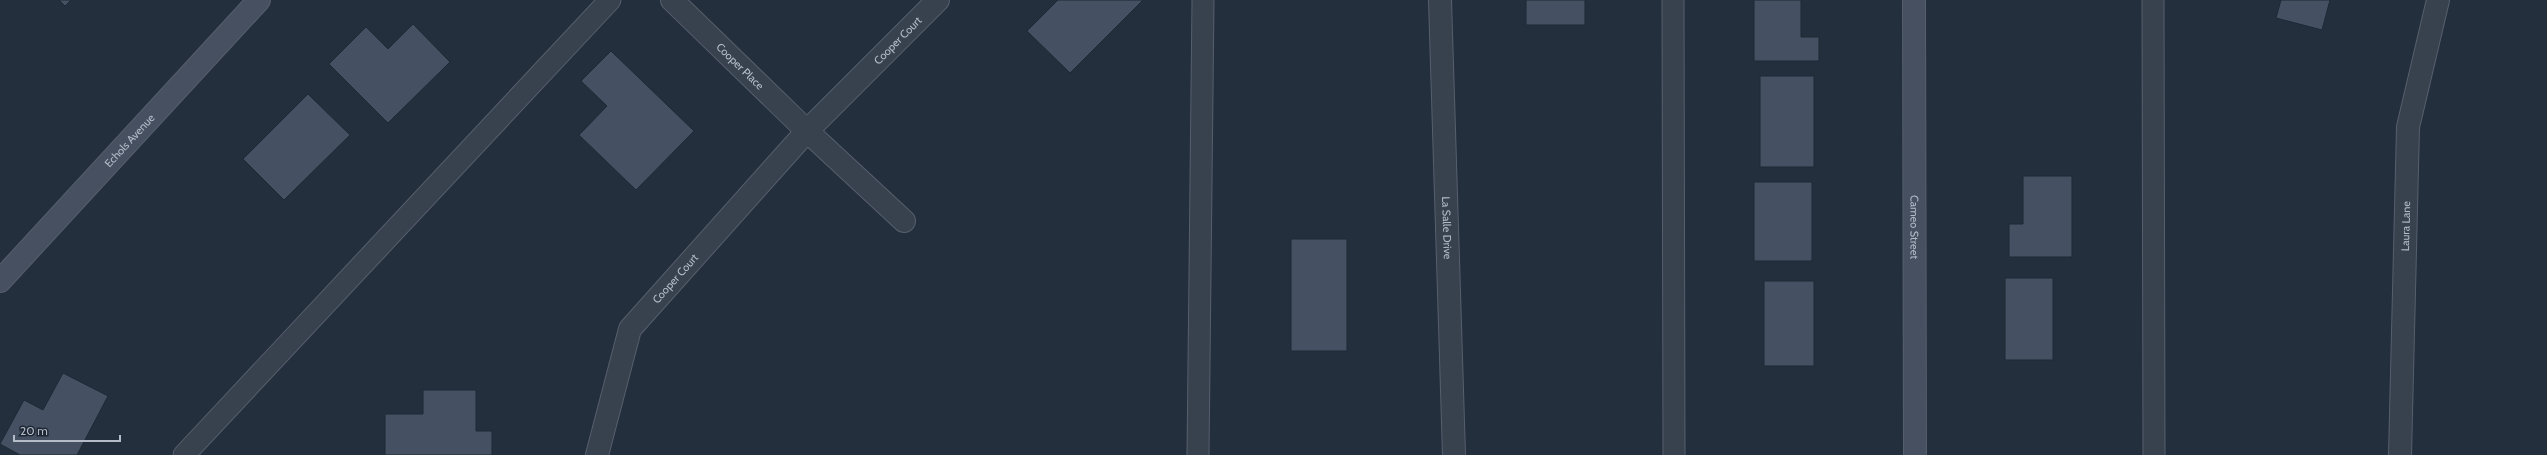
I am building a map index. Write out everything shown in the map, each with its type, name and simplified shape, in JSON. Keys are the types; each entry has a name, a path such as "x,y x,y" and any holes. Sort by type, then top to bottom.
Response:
{"street":[{"name":"Echols Avenue","path":"0,281 260,0"},
{"name":"Cooper Place","path":"672,0 808,131"},
{"name":"Cooper Court","path":"597,455 630,329 808,131 938,0"},
{"name":"La Salle Drive","path":"1440,0 1454,455"},
{"name":"Cameo Street","path":"1914,0 1915,455"},
{"name":"Laura Lane","path":"2400,455 2408,127 2438,0"},
{"path":"808,131 904,221"}],"lane":[{"path":"184,455 610,0"},
{"path":"1198,455 1203,0"},
{"path":"1673,0 1674,455"},
{"path":"2153,0 2154,455"}],"building":[{"path":"59,0 71,0 65,6"},
{"path":"1058,0 1143,0 1070,73 1027,31"},
{"path":"1526,0 1585,0 1585,25 1526,25"},
{"path":"1754,0 1801,0 1801,37 1819,37 1819,61 1754,61"},
{"path":"2281,0 2330,0 2322,30 2276,18"},
{"path":"413,24 450,62 388,123 329,64 366,27 388,49"},
{"path":"611,51 694,131 636,190 579,135 607,106 581,81"},
{"path":"1760,76 1814,76 1814,167 1760,167"},
{"path":"308,94 350,135 284,200 243,159"},
{"path":"2023,176 2072,176 2072,257 2009,257 2009,224 2023,224"},
{"path":"1754,182 1812,182 1812,261 1754,261"},
{"path":"1291,239 1347,239 1347,351 1291,351"},
{"path":"2005,278 2053,278 2053,360 2005,360"},
{"path":"1764,281 1814,281 1814,366 1764,366"},
{"path":"63,373 108,396 77,455 20,455 0,444 24,400 43,410"},
{"path":"423,390 476,390 476,431 492,431 492,455 385,455 385,414 423,414"}]}
